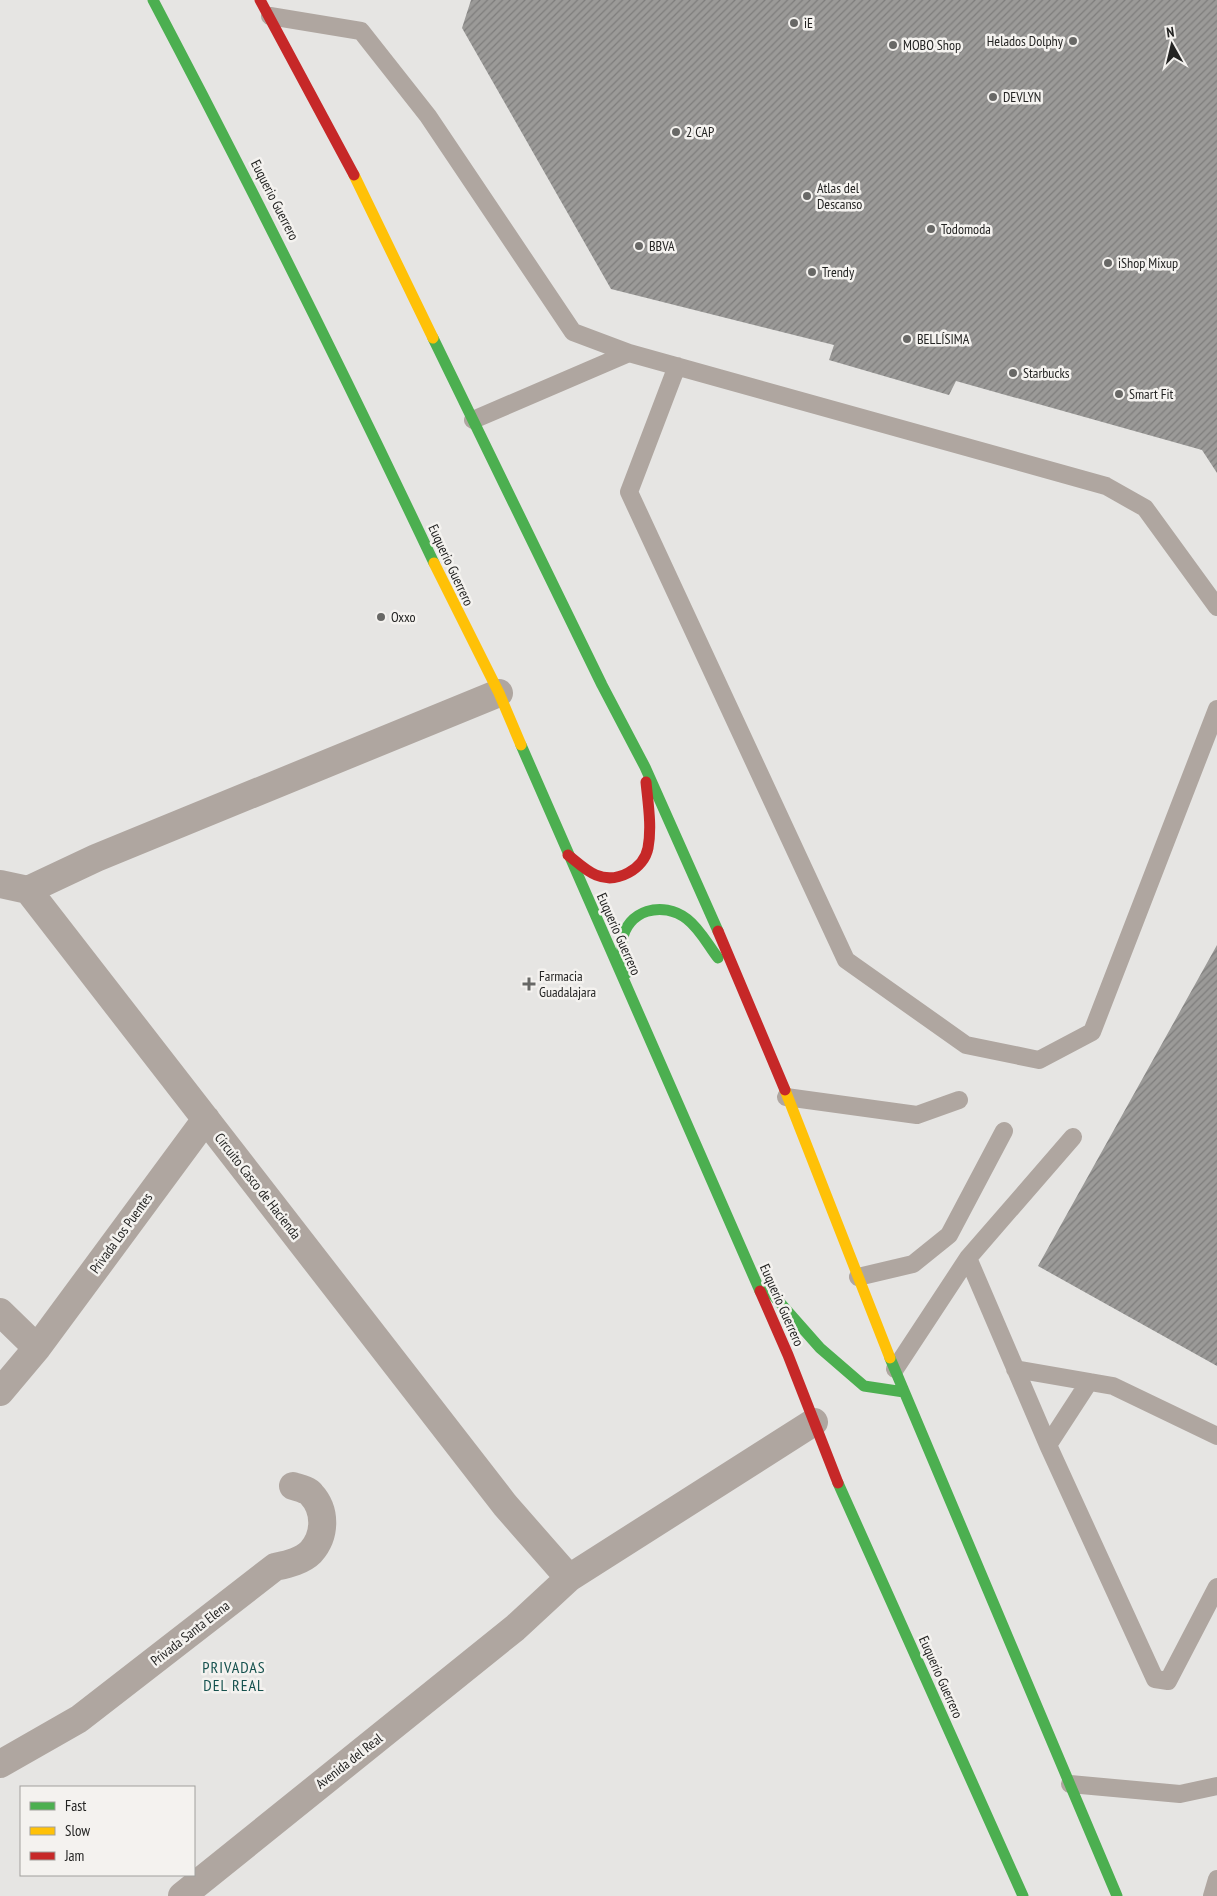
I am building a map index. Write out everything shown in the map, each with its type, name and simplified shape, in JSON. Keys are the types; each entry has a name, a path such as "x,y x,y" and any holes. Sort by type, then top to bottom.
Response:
{"main road":[{"name":"Euquerio Guerrero","path":"153,0 260,204 335,355 462,622 499,692 567,854 788,1354 829,1463 1023,1896"},
{"path":"260,0 334,135 602,686 645,767 700,890 736,980 815,1164 904,1392 1117,1896"},
{"path":"567,854 598,876 616,877 633,871 646,856 648,834 645,767"},
{"path":"632,1000 622,943 629,923 637,915 649,908 666,909 680,914 689,921 736,980"},
{"path":"750,1268 820,1348 864,1386 904,1392"}],"street":[{"path":"0,884 28,890 96,858 499,692"},
{"name":"Circuito Casco de Hacienda","path":"28,890 505,1505 569,1578"},
{"name":"Privada Los Puentes","path":"0,1392 37,1348 206,1118"},
{"path":"0,1312 37,1348"},
{"name":"Avenida del Real","path":"182,1896 516,1628 569,1578 814,1422"},
{"name":"Privada Santa Elena","path":"0,1764 79,1719 275,1567 293,1563 311,1552 321,1536 323,1513 310,1493 293,1486"}],"lane":[{"path":"270,16 361,30 428,116 573,332 629,353 1106,486 1145,508 1217,607"},
{"path":"473,420 629,353"},
{"path":"677,366 629,492 846,960 966,1045 1039,1060 1092,1032 1217,709"},
{"path":"786,1096 917,1115 959,1100"},
{"path":"858,1277 913,1264 948,1235 1004,1131"},
{"path":"895,1369 968,1258 1073,1137"},
{"path":"968,1258 1048,1445 1155,1678 1168,1681 1217,1586"},
{"path":"1015,1370 1113,1386 1217,1436"},
{"path":"1048,1445 1089,1382"},
{"path":"1070,1784 1180,1794 1217,1786"},
{"path":"1212,1896 1217,1879"}],"building":[{"path":"471,0 1217,0 1217,473 1202,450 956,381 949,395 829,360 834,345 611,289 462,28"},
{"path":"1217,945 1217,1366 1038,1266"}],"traffic: fast":[{"path":"153,0 296,280 434,563"},
{"path":"433,338 602,685 645,767 718,931"},
{"path":"521,745 760,1291"},
{"path":"627,973 622,946 625,931 630,922 638,916 647,911 657,909 677,913 692,923 718,958"},
{"path":"767,1288 820,1348 864,1386 904,1392"},
{"path":"890,1358 1117,1896"},
{"path":"838,1483 1023,1896"}],"traffic: slow":[{"path":"354,175 433,338"},
{"path":"434,563 499,693 521,745"},
{"path":"785,1090 890,1358"}],"traffic: jam":[{"path":"260,0 354,175"},
{"path":"568,855 589,871 604,877 621,876 635,868 645,856 648,848 650,832 646,782"},
{"path":"718,931 785,1090"},
{"path":"760,1291 788,1355 838,1483"}],"place":[{"name":"iE","path":"794,23"},
{"name":"Helados Dolphy","path":"1073,41"},
{"name":"MOBO Shop","path":"893,45"},
{"name":"DEVLYN","path":"993,97"},
{"name":"2 CAP","path":"676,132"},
{"name":"Atlas del Descanso","path":"807,196"},
{"name":"Todomoda","path":"931,229"},
{"name":"BBVA","path":"639,246"},
{"name":"iShop Mixup","path":"1108,263"},
{"name":"Trendy","path":"812,272"},
{"name":"BELLÍSIMA","path":"907,339"},
{"name":"Starbucks","path":"1013,373"},
{"name":"Smart Fit","path":"1119,394"},
{"name":"Oxxo","path":"381,617"},
{"name":"Farmacia Guadalajara","path":"529,984"}],"district":[{"name":"PRIVADAS DEL REAL","path":"234,1676"}]}
